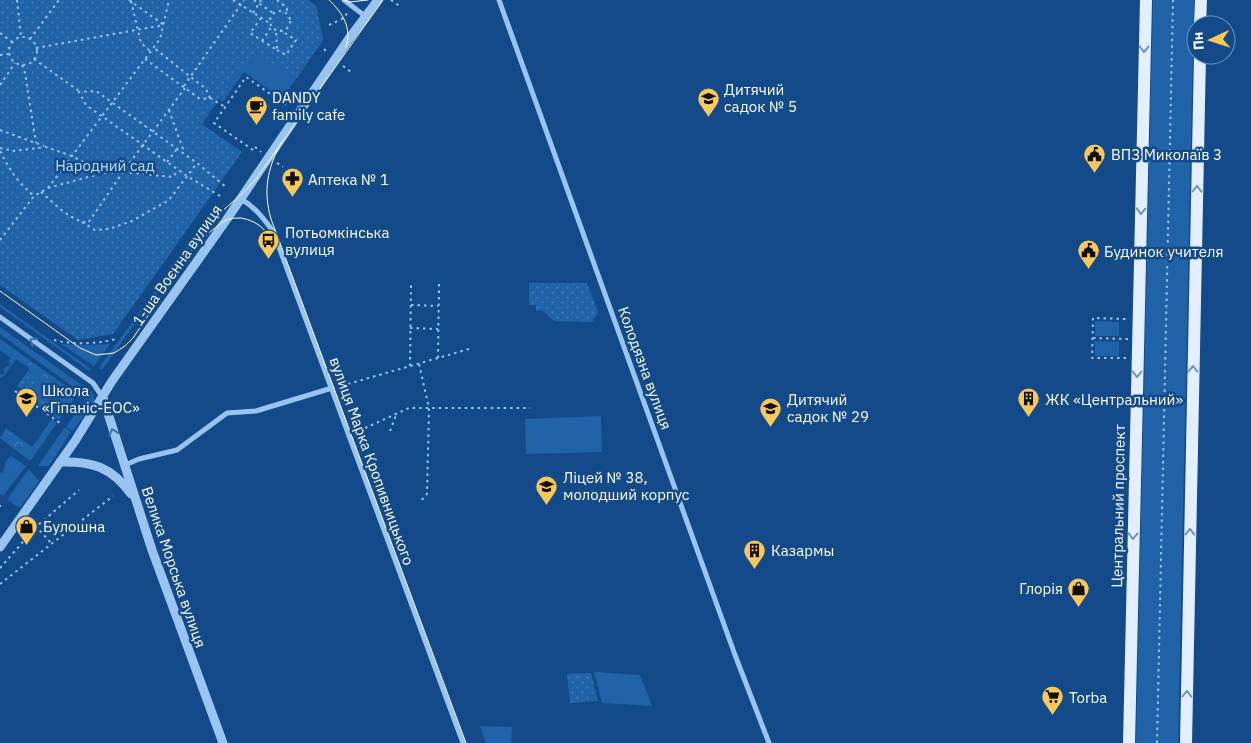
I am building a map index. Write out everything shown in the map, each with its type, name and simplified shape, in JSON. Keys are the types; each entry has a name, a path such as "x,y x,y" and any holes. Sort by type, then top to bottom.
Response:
{"main road":[{"name":"Центральний проспект","path":"1129,743 1146,0"},
{"path":"1200,15 1201,0"},
{"path":"1186,743 1200,65"}],"street":[{"path":"344,0 365,16"},
{"name":"1-ша Воєнна вулиця","path":"0,547 60,462 139,342 241,199 365,16 378,0"},
{"name":"Колодязна вулиця","path":"499,0 735,655 769,743"},
{"name":"вулиця Марка Кропивницького","path":"241,199 257,210 272,231 463,743"},
{"path":"0,317 93,384 103,398"},
{"path":"125,466 139,459 177,450 227,413 256,411 332,388"},
{"name":"Велика Морська вулиця","path":"103,398 135,500 223,743"},
{"path":"60,462 81,462 104,469 121,482 135,500"}],"path":[{"path":"17,0 21,37"},
{"path":"30,39 59,0"},
{"path":"48,188 160,39 169,0"},
{"path":"233,0 296,40 286,55 250,33 261,18"},
{"path":"80,222 88,223 169,110 244,0"},
{"path":"254,0 274,13"},
{"path":"253,13 261,0"},
{"path":"277,0 287,8 287,14 290,19 288,25 280,30"},
{"path":"391,0 401,6"},
{"path":"1157,743 1173,0"},
{"path":"130,1 164,24"},
{"path":"130,1 141,43 150,51"},
{"path":"329,25 344,18 352,6"},
{"path":"262,41 272,25 271,18 274,13 282,11 287,14"},
{"path":"36,48 164,24"},
{"path":"276,29 277,50"},
{"path":"0,33 12,42"},
{"path":"21,37 30,39 36,48 34,59 22,65 16,63 9,54 12,42 21,37"},
{"path":"154,48 206,89 210,98"},
{"path":"0,55 9,54"},
{"path":"145,58 200,98 210,98 224,107"},
{"path":"34,59 79,92 86,105 178,170 220,196"},
{"path":"0,85 16,63"},
{"path":"22,65 25,73 36,143"},
{"path":"253,150 214,123 246,77 286,105"},
{"path":"79,92 96,91 185,154 226,187"},
{"path":"169,110 185,154"},
{"path":"0,130 72,156 103,173"},
{"path":"0,150 14,151 46,147"},
{"path":"167,162 177,149"},
{"path":"0,150 10,170 20,184 34,196"},
{"path":"41,192 80,222 95,230 108,228 132,221 169,200 197,163"},
{"path":"0,240 34,196 48,188 103,173 123,172 173,177 178,170"},
{"path":"410,366 411,283"},
{"path":"438,358 439,284"},
{"path":"410,305 438,306"},
{"path":"1128,319 1093,318 1092,338 1092,358 1128,358"},
{"path":"410,328 439,329"},
{"path":"1092,338 1128,339"},
{"path":"54,340 65,343 92,344 117,339"},
{"path":"348,384 469,349"},
{"path":"419,364 429,408 427,494 420,502"},
{"path":"15,390 60,423"},
{"path":"365,428 409,408 530,408"},
{"path":"390,432 397,414"},
{"path":"0,568 37,526 80,490"},
{"path":"0,584 112,496"},
{"path":"30,520 52,544"}],"green space":[{"name":"Народний сад","path":"0,0 308,0 316,6 323,40 297,78 254,53 202,124 242,152 113,334 78,340 0,285"},
{"path":"308,0 316,6 323,40 282,99 244,72 223,102 219,99 241,12"},
{"path":"1153,0 1194,0 1194,15 1186,15 1186,65 1193,65 1178,743 1136,743"},
{"path":"208,217 210,219 102,370 99,368"},
{"path":"529,283 587,283 598,312 592,322 554,321 542,310 536,311 536,305 529,305"},
{"path":"0,304 91,369 89,371 0,307"},
{"path":"1095,321 1119,322 1119,336 1095,336"},
{"path":"0,327 83,386 79,391 0,334"},
{"path":"0,339 77,394 59,420 38,405 39,402 28,394 39,379 28,371 29,368 16,359 2,378 0,377 0,374 2,375 5,371 3,370 6,366 8,367 11,363 8,361 11,358 0,350"},
{"path":"11,339 24,346 67,380 42,363"},
{"path":"1095,341 1119,342 1119,356 1095,356"},
{"path":"61,344 85,345 110,344 94,366"},
{"path":"10,351 25,359 73,393 74,396 59,417 56,416 69,395"},
{"path":"28,371 39,379 28,394 17,386"},
{"path":"50,387 63,397 52,412 39,403"},
{"path":"91,391 94,395 94,401 73,431 66,427"},
{"path":"601,416 602,452 526,454 525,419"},
{"path":"52,419 57,423 31,460 0,438 6,428 32,447"},
{"path":"65,427 71,432 49,466 38,466"},
{"path":"66,431 67,434 58,450 43,464 57,441"},
{"path":"5,432 18,438 28,449 22,452 12,446 4,438"},
{"path":"11,456 26,466 3,496 0,494 0,472 2,473 7,460"},
{"path":"29,469 39,481 20,508 9,501 8,498"},
{"path":"594,672 640,675 652,706 602,703"},
{"path":"591,673 598,701 570,703 567,674"},
{"path":"480,726 512,727 511,743 486,743"}],"tram line":[{"path":"329,0 345,21 348,33 346,47"},
{"path":"344,0 349,2 368,0"},
{"path":"0,291 80,348 96,355 114,353 125,346 133,338 209,225 256,179 383,0"},
{"path":"281,143 272,162 268,180 267,199 271,219 466,743"},
{"path":"192,248 231,218 247,219 258,225 270,237 275,248"}],"place":[{"name":"Дитячий садок № 5","path":"708,117"},
{"name":"DANDY family cafe","path":"256,125"},
{"name":"ВПЗ Миколаїв 3","path":"1095,173"},
{"name":"Аптека № 1","path":"292,198"},
{"name":"Потьомкінська вулиця","path":"269,260"},
{"name":"Будинок учителя","path":"1088,270"},
{"name":"Школа «Гіпаніс-ЕОС»","path":"26,418"},
{"name":"ЖК «Центральний»","path":"1029,418"},
{"name":"Дитячий садок № 29","path":"771,427"},
{"name":"Ліцей № 38, молодший корпус","path":"547,505"},
{"name":"Булошна","path":"27,545"},
{"name":"Казармы","path":"755,569"},
{"name":"Глорія","path":"1079,607"},
{"name":"Torba","path":"1053,716"}]}
